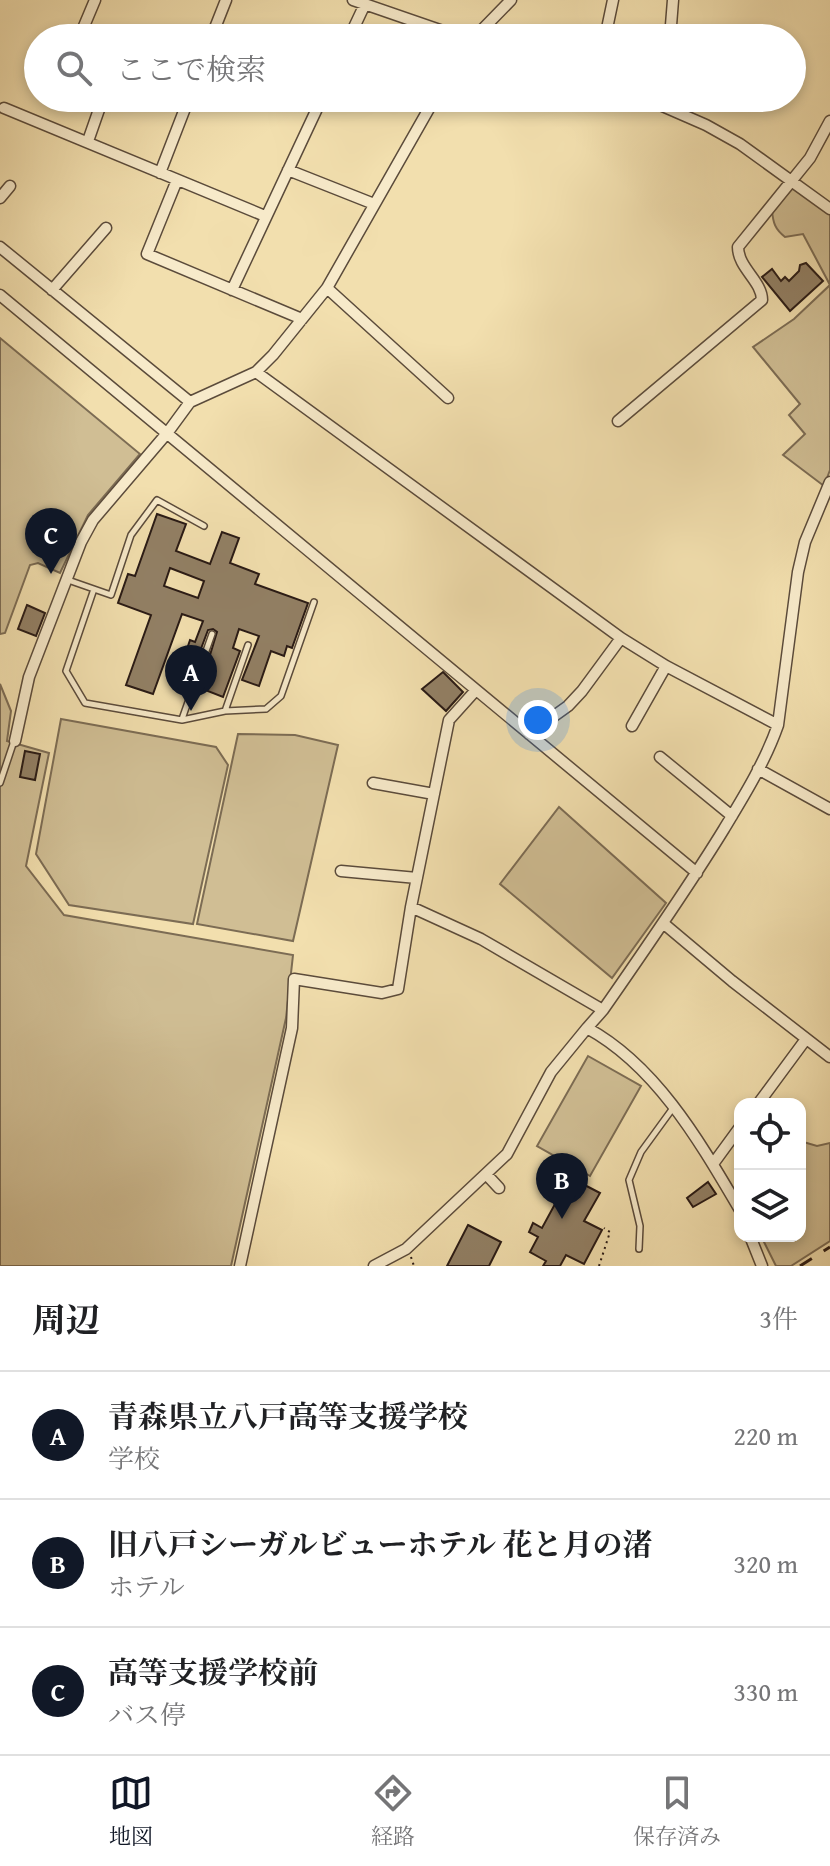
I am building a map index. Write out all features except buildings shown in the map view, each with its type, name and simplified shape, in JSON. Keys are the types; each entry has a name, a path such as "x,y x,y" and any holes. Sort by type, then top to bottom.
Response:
{"street":[{"path":"85,24 95,0"},
{"path":"217,24 226,0"},
{"path":"353,0 423,24"},
{"path":"488,24 511,0"},
{"path":"608,24 613,0"},
{"path":"671,24 673,0"},
{"path":"356,24 365,4"},
{"path":"4,108 265,216"},
{"path":"88,141 98,112"},
{"path":"160,173 184,112"},
{"path":"232,290 315,112"},
{"path":"15,741 29,677 81,542 93,520 190,402 256,372 302,319 327,288 427,112"},
{"path":"676,112 740,144 830,209"},
{"path":"618,421 762,300 762,293 744,268 738,247 810,158 830,121"},
{"path":"288,170 374,204"},
{"path":"177,180 147,254 302,319"},
{"path":"0,198 10,186"},
{"path":"52,290 106,228"},
{"path":"0,247 190,402"},
{"path":"327,288 448,398"},
{"path":"0,295 697,873"},
{"path":"256,372 621,638 666,666 778,725"},
{"path":"374,1266 406,1249 507,1154 551,1072 603,1010 697,873 732,816 778,725 798,572 805,542 830,482"},
{"path":"529,734 568,706 621,638"},
{"path":"632,726 666,666"},
{"path":"240,1266 292,1028 294,979 382,993 398,989 411,907 449,720 476,690"},
{"path":"660,757 732,816"},
{"path":"758,769 830,809"},
{"path":"373,783 434,794"},
{"path":"341,871 417,878"},
{"path":"411,907 481,939 603,1010"},
{"path":"663,923 830,1057"},
{"path":"587,1028 617,1047 673,1107 734,1200"},
{"path":"762,1098 806,1039"},
{"path":"713,1164 734,1135"},
{"path":"486,1174 499,1188"},
{"path":"752,1242 762,1266"}],"lane":[{"path":"67,580 111,595 131,535 157,500 204,526"},
{"path":"94,589 66,671 85,703 182,720 225,711 266,709 281,696 314,602"},
{"path":"182,720 212,634"},
{"path":"225,711 248,645"},
{"path":"0,783 15,741"},
{"path":"639,1249 640,1226 629,1180 641,1152 673,1107"}],"path":[{"path":"599,1266 610,1232 604,1228"}],"shaded area":[{"path":"793,188 830,213 830,285 803,234 785,237 775,225 772,210"},
{"path":"830,285 830,470 824,486 783,455 805,434 789,415 800,404 753,347 794,319"},
{"path":"0,338 140,454 88,515 60,573 38,563 30,565 5,633 0,634"},
{"path":"0,684 11,711 7,741 49,753 26,866 64,915 293,955 286,1018 231,1266 0,1266"},
{"path":"61,719 216,747 228,765 193,924 69,905 36,854"},
{"path":"238,734 295,735 338,745 293,941 197,924"},
{"path":"559,807 666,903 612,978 500,884"},
{"path":"588,1056 641,1086 590,1176 537,1146"},
{"path":"806,1143 817,1146 830,1143 830,1241 791,1266 776,1266 764,1242 806,1242"}],"railway":[{"path":"800,1266 830,1247"}],"place":[{"name":"高等支援学校前","path":"51,574"},
{"name":"青森県立八戸高等支援学校","path":"191,711"},
{"name":"旧八戸シーガルビューホテル 花と月の渚","path":"562,1219"}]}
